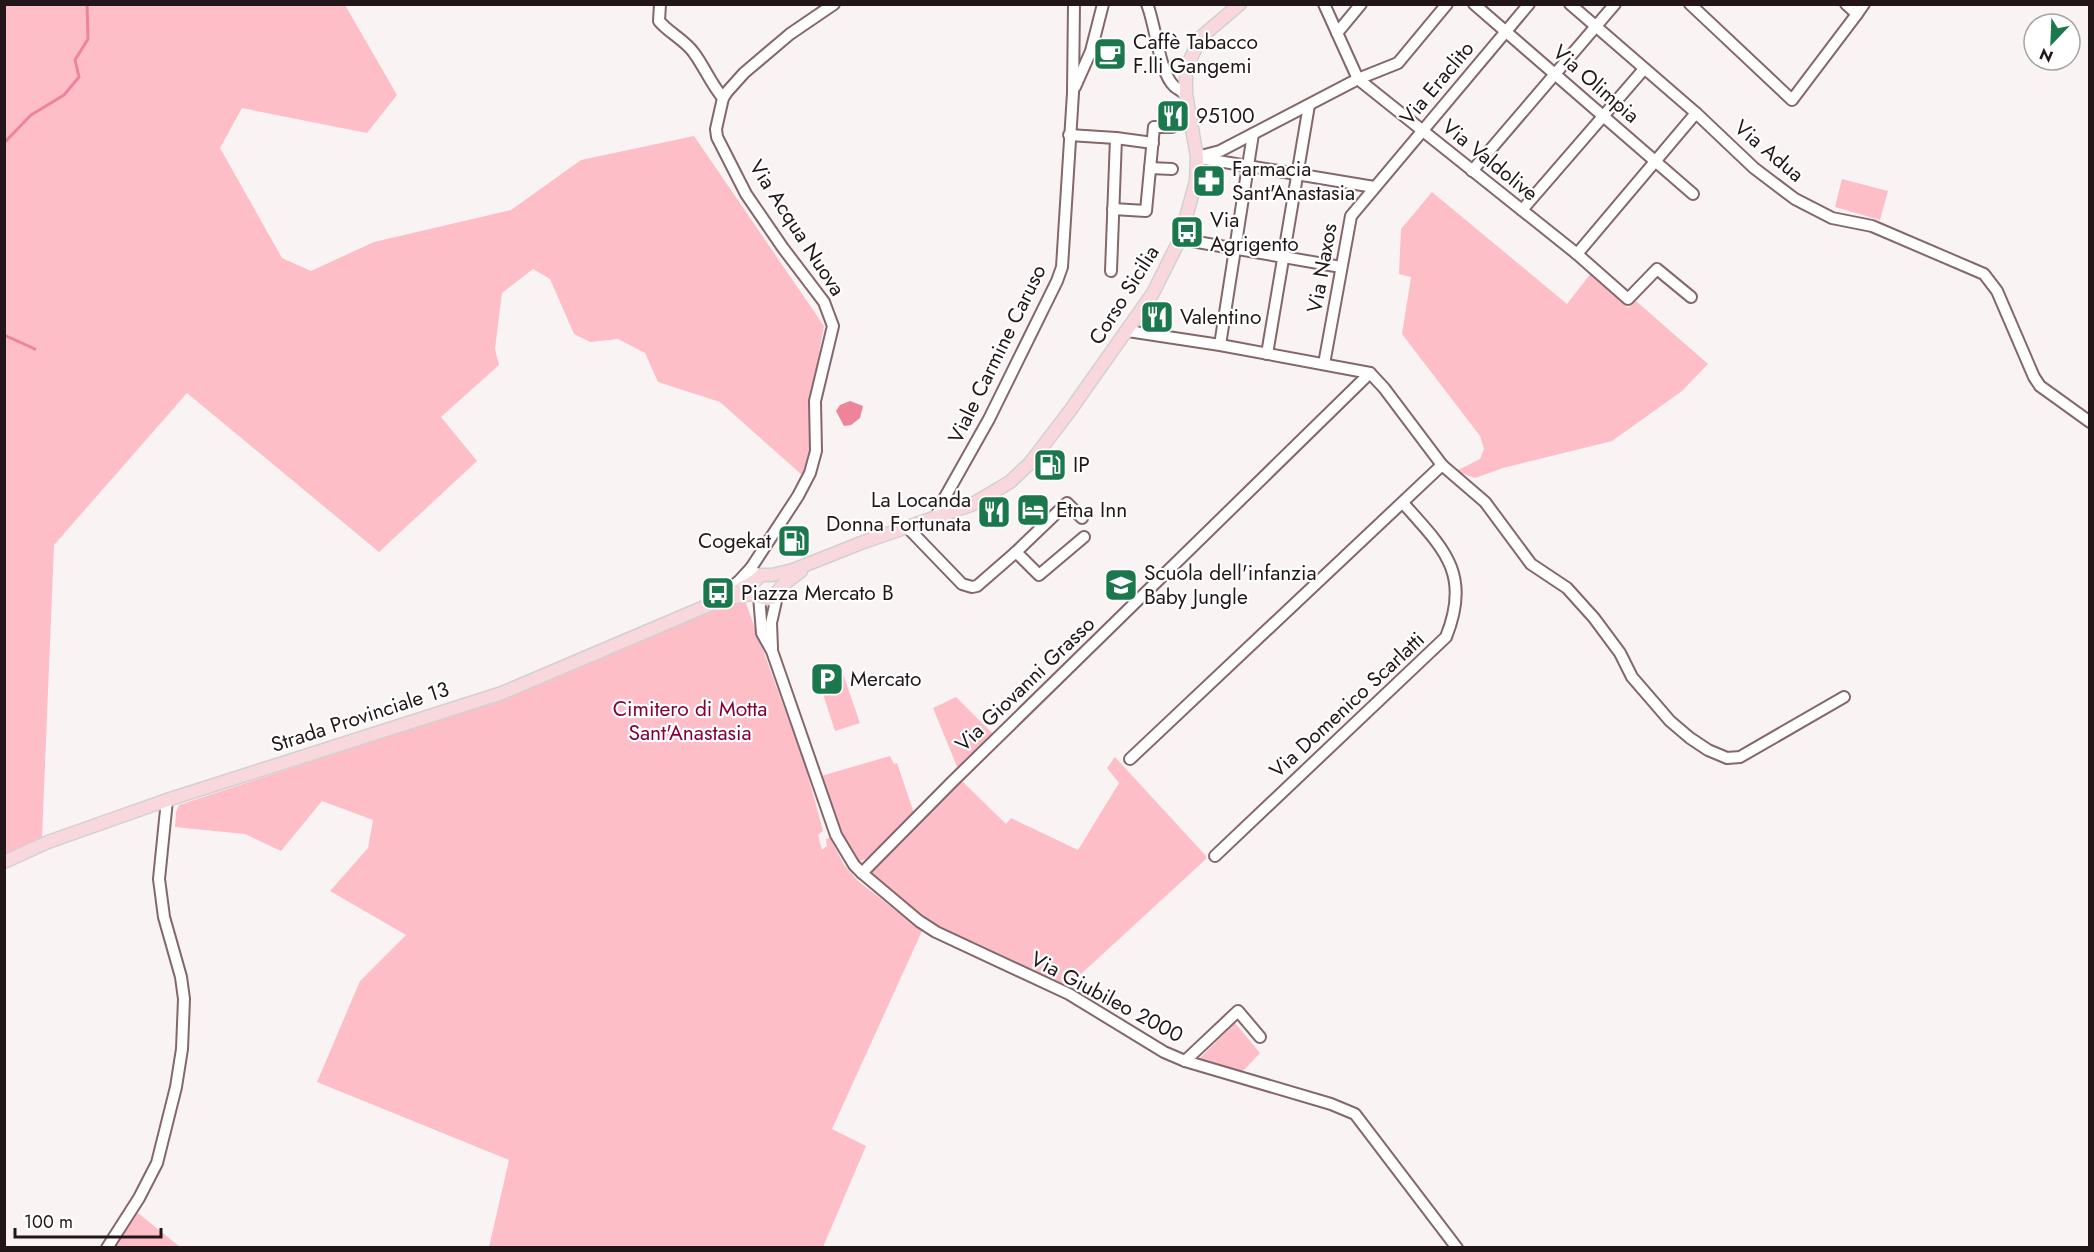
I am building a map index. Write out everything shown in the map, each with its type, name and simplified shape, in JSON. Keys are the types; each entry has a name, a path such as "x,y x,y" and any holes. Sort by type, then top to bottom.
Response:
{"main road":[{"name":"Corso Sicilia","path":"937,517 971,505 992,494 1022,472 1069,412 1153,293 1180,239 1196,181 1197,157 1186,94 1189,62 1201,37 1240,4"},
{"path":"723,599 755,575 772,575 812,563 937,517"},
{"path":"723,599 742,594 767,599 775,596 787,581 812,563"},
{"path":"755,575 754,588 758,596"},
{"path":"772,575 779,583 778,591"},
{"name":"Strada Provinciale 13","path":"4,862 48,842 167,800 502,693 723,599"}],"street":[{"path":"660,4 659,21 667,31 676,35 693,51 723,98"},
{"name":"Via Acqua Nuova","path":"704,607 739,581 755,575 810,473 816,451 815,401 833,326 824,302 746,194 722,148 716,129 723,98 744,73 790,34 834,4"},
{"path":"1074,4 1073,53 1078,56 1091,51"},
{"path":"1072,93 1091,51 1103,4"},
{"path":"1147,4 1154,20 1164,68 1173,85 1186,94"},
{"name":"Via Valdolive","path":"1324,4 1358,79 1577,254 1628,299 1657,269 1691,297"},
{"path":"1337,33 1361,4"},
{"path":"1197,157 1220,151 1358,79 1398,63 1446,4"},
{"name":"Via Olimpia","path":"1474,4 1692,195"},
{"name":"Via Eraclito","path":"1374,187 1529,4"},
{"name":"Via Adua","path":"1570,4 1696,113 1754,168 1795,199 1832,218 1872,226 1984,274 1997,291 2040,386 2090,422"},
{"path":"1472,171 1614,4"},
{"path":"1690,4 1792,100 1860,9 1846,4"},
{"name":"Viale Carmine Caruso","path":"937,517 940,506 989,419 1062,267 1073,53"},
{"path":"1522,210 1644,69"},
{"path":"1267,354 1309,105"},
{"path":"1577,254 1696,113"},
{"path":"1113,209 1146,212 1154,127 1172,127"},
{"path":"1220,345 1253,134"},
{"path":"1069,135 1153,143"},
{"path":"1111,271 1116,138"},
{"path":"1197,157 1374,187"},
{"path":"1150,168 1172,169"},
{"name":"Via Naxos","path":"1324,364 1351,216 1374,187"},
{"path":"1180,239 1341,267"},
{"path":"1128,331 1220,345 1370,373 1442,465 1485,502 1531,564 1566,588 1594,618 1620,653 1632,677 1663,714 1690,738 1708,750 1727,758 1740,757 1844,697"},
{"name":"Via Giovanni Grasso","path":"862,873 1370,373"},
{"path":"1130,759 1442,465"},
{"path":"907,527 962,584 972,587 977,586 1016,552 1067,503 1082,518"},
{"name":"Via Domenico Scarlatti","path":"1215,856 1446,637 1455,611 1455,585 1448,558 1438,543 1402,503"},
{"path":"1016,552 1039,575 1084,537"},
{"path":"772,651 771,623 778,591"},
{"name":"Via Giubileo 2000","path":"758,596 762,633 772,651 836,835 850,860 862,873 919,921 936,932 1069,994 1164,1052 1185,1061 1331,1104 1355,1114 1457,1248"},
{"path":"107,1248 139,1198 157,1163 183,1049 185,1024 183,988 164,917 159,879 167,800"},
{"path":"1185,1061 1238,1011 1260,1037"}],"green space":[{"path":"5,5 345,5 397,95 367,133 242,108 220,148 282,258 311,271 374,242 511,210 581,160 694,136 824,326 810,403 810,452 802,475 720,402 658,382 645,353 618,339 590,342 574,334 550,279 533,269 502,293 495,349 499,365 441,417 477,461 379,552 187,393 54,545 42,838 5,855"},
{"path":"1842,179 1888,191 1880,220 1835,207"},
{"path":"1432,192 1567,304 1591,273 1628,308 1636,301 1708,364 1682,391 1612,441 1503,468 1475,478 1456,471 1480,459 1484,449 1480,436 1402,334 1411,277 1399,274 1401,229"},
{"name":"Cimitero di Motta Sant'Anastasia","path":"744,598 806,768 823,831 818,835 822,850 827,846 826,839 830,838 844,865 858,881 922,931 832,1129 866,1146 823,1247 489,1247 509,1160 317,1082 360,981 406,935 330,891 368,848 373,820 322,801 281,851 245,834 175,827 176,812 179,805 498,700"},
{"path":"843,674 860,723 835,731 819,682"},
{"path":"956,697 993,734 958,769 933,708"},
{"path":"890,756 894,764 897,763 914,813 868,858 858,862 841,834 821,776"},
{"path":"1115,757 1206,856 1206,859 1068,986 927,922 872,875 874,865 955,784 962,781 1006,824 1011,818 1078,850 1119,783 1107,768"},
{"path":"1235,1023 1260,1053 1243,1071 1199,1059"},
{"path":"138,1213 180,1247 114,1247"}],"shaded area":[{"path":"850,401 863,406 860,418 851,425 844,426 836,411 840,405"}],"waterway":[{"path":"4,143 31,115 64,95 79,77 75,60 88,39 87,4"},
{"path":"4,335 35,349"}],"place":[{"name":"Caffè Tabacco F.lli Gangemi","path":"1110,54"},
{"name":"95100","path":"1173,116"},
{"name":"Farmacia Sant'Anastasia","path":"1209,181"},
{"name":"Via Agrigento","path":"1187,232"},
{"name":"Valentino","path":"1157,317"},
{"name":"IP","path":"1050,465"},
{"name":"Etna Inn","path":"1033,510"},
{"name":"La Locanda Donna Fortunata","path":"994,512"},
{"name":"Cogekat","path":"794,541"},
{"name":"Scuola dell'infanzia Baby Jungle","path":"1121,585"},
{"name":"Piazza Mercato B","path":"718,593"},
{"name":"Mercato","path":"827,679"}]}
